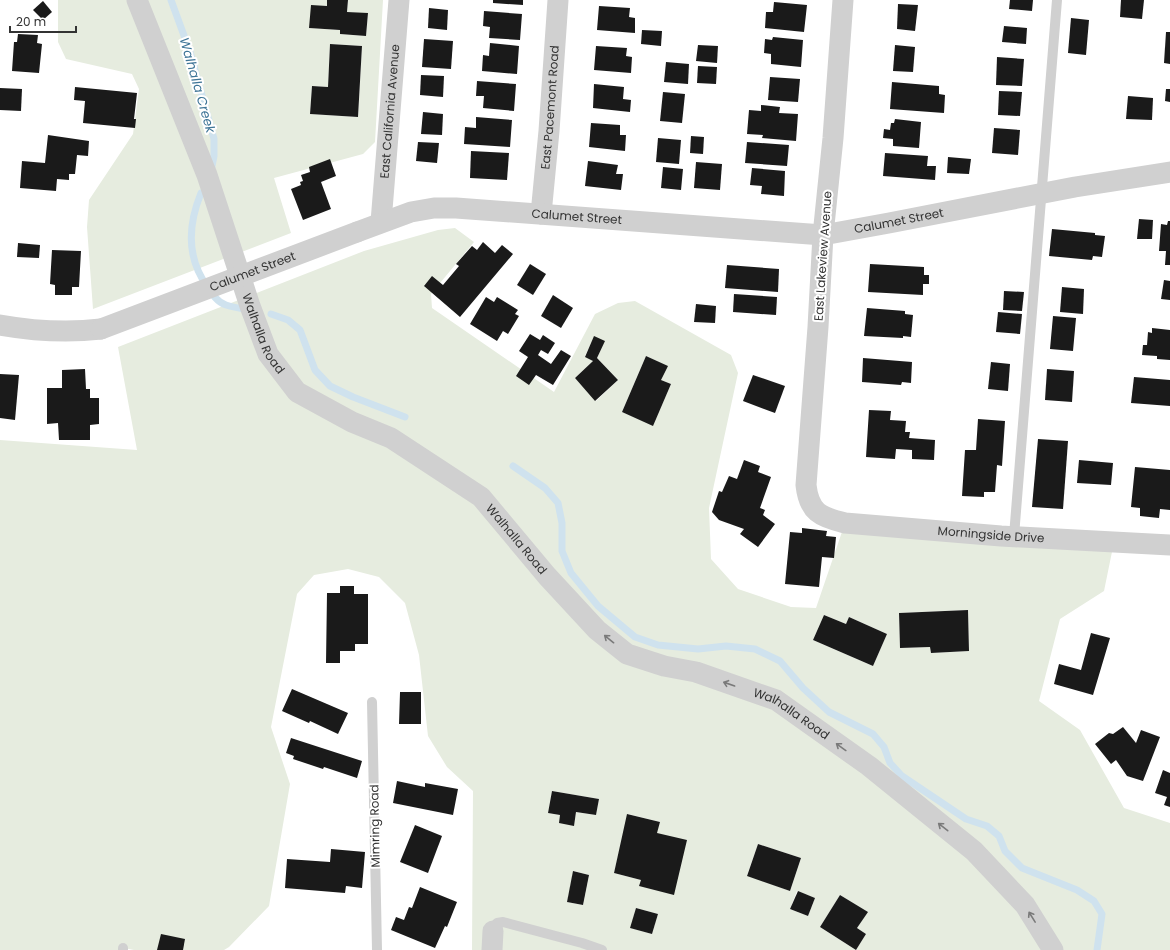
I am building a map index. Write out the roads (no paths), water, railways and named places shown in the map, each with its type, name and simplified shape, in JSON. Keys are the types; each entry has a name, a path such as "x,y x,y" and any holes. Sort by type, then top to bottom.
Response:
{"street":[{"name":"Walhalla Road","path":"137,0 207,175 250,306 268,354 297,392 352,422 391,438 481,497 547,576 597,630 627,654 664,666 696,672 776,700 869,766 974,851 1025,905 1052,950"},
{"name":"East California Avenue","path":"381,222 399,0"},
{"name":"East Pacemont Road","path":"541,214 549,131 558,0"},
{"name":"East Lakeview Avenue","path":"815,511 808,499 806,485 818,327 823,235 833,138 843,0"},
{"name":"Calumet Street","path":"0,325 56,332 101,329 381,222 411,212 441,208 823,235 1075,187 1170,172"},
{"name":"Morningside Drive","path":"815,511 829,519 845,523 1014,536 1170,545"}],"lane":[{"path":"1014,536 1057,0"},
{"name":"Mimring Road","path":"372,702 377,950"},
{"path":"492,941 497,923 503,922 582,942 602,950"}],"waterway":[{"name":"Walhalla Creek","path":"171,0 190,52 214,139 214,156 211,171"},
{"name":"Walhalla Creek","path":"201,193 192,229 191,241 195,264 200,275 217,300 223,304 244,309"},
{"name":"Walhalla Creek","path":"271,314 288,320 300,330 315,370 330,386 353,397 405,417"},
{"name":"Walhalla Creek","path":"513,466 545,488 558,503 562,523 562,551 571,573 598,606 635,637 658,645 698,649 726,646 755,649 780,661 803,688 829,712 873,734 884,747 890,763 902,776 966,819 987,826 999,836 1005,851 1022,868 1077,890 1094,901 1102,914 1097,950"}]}
